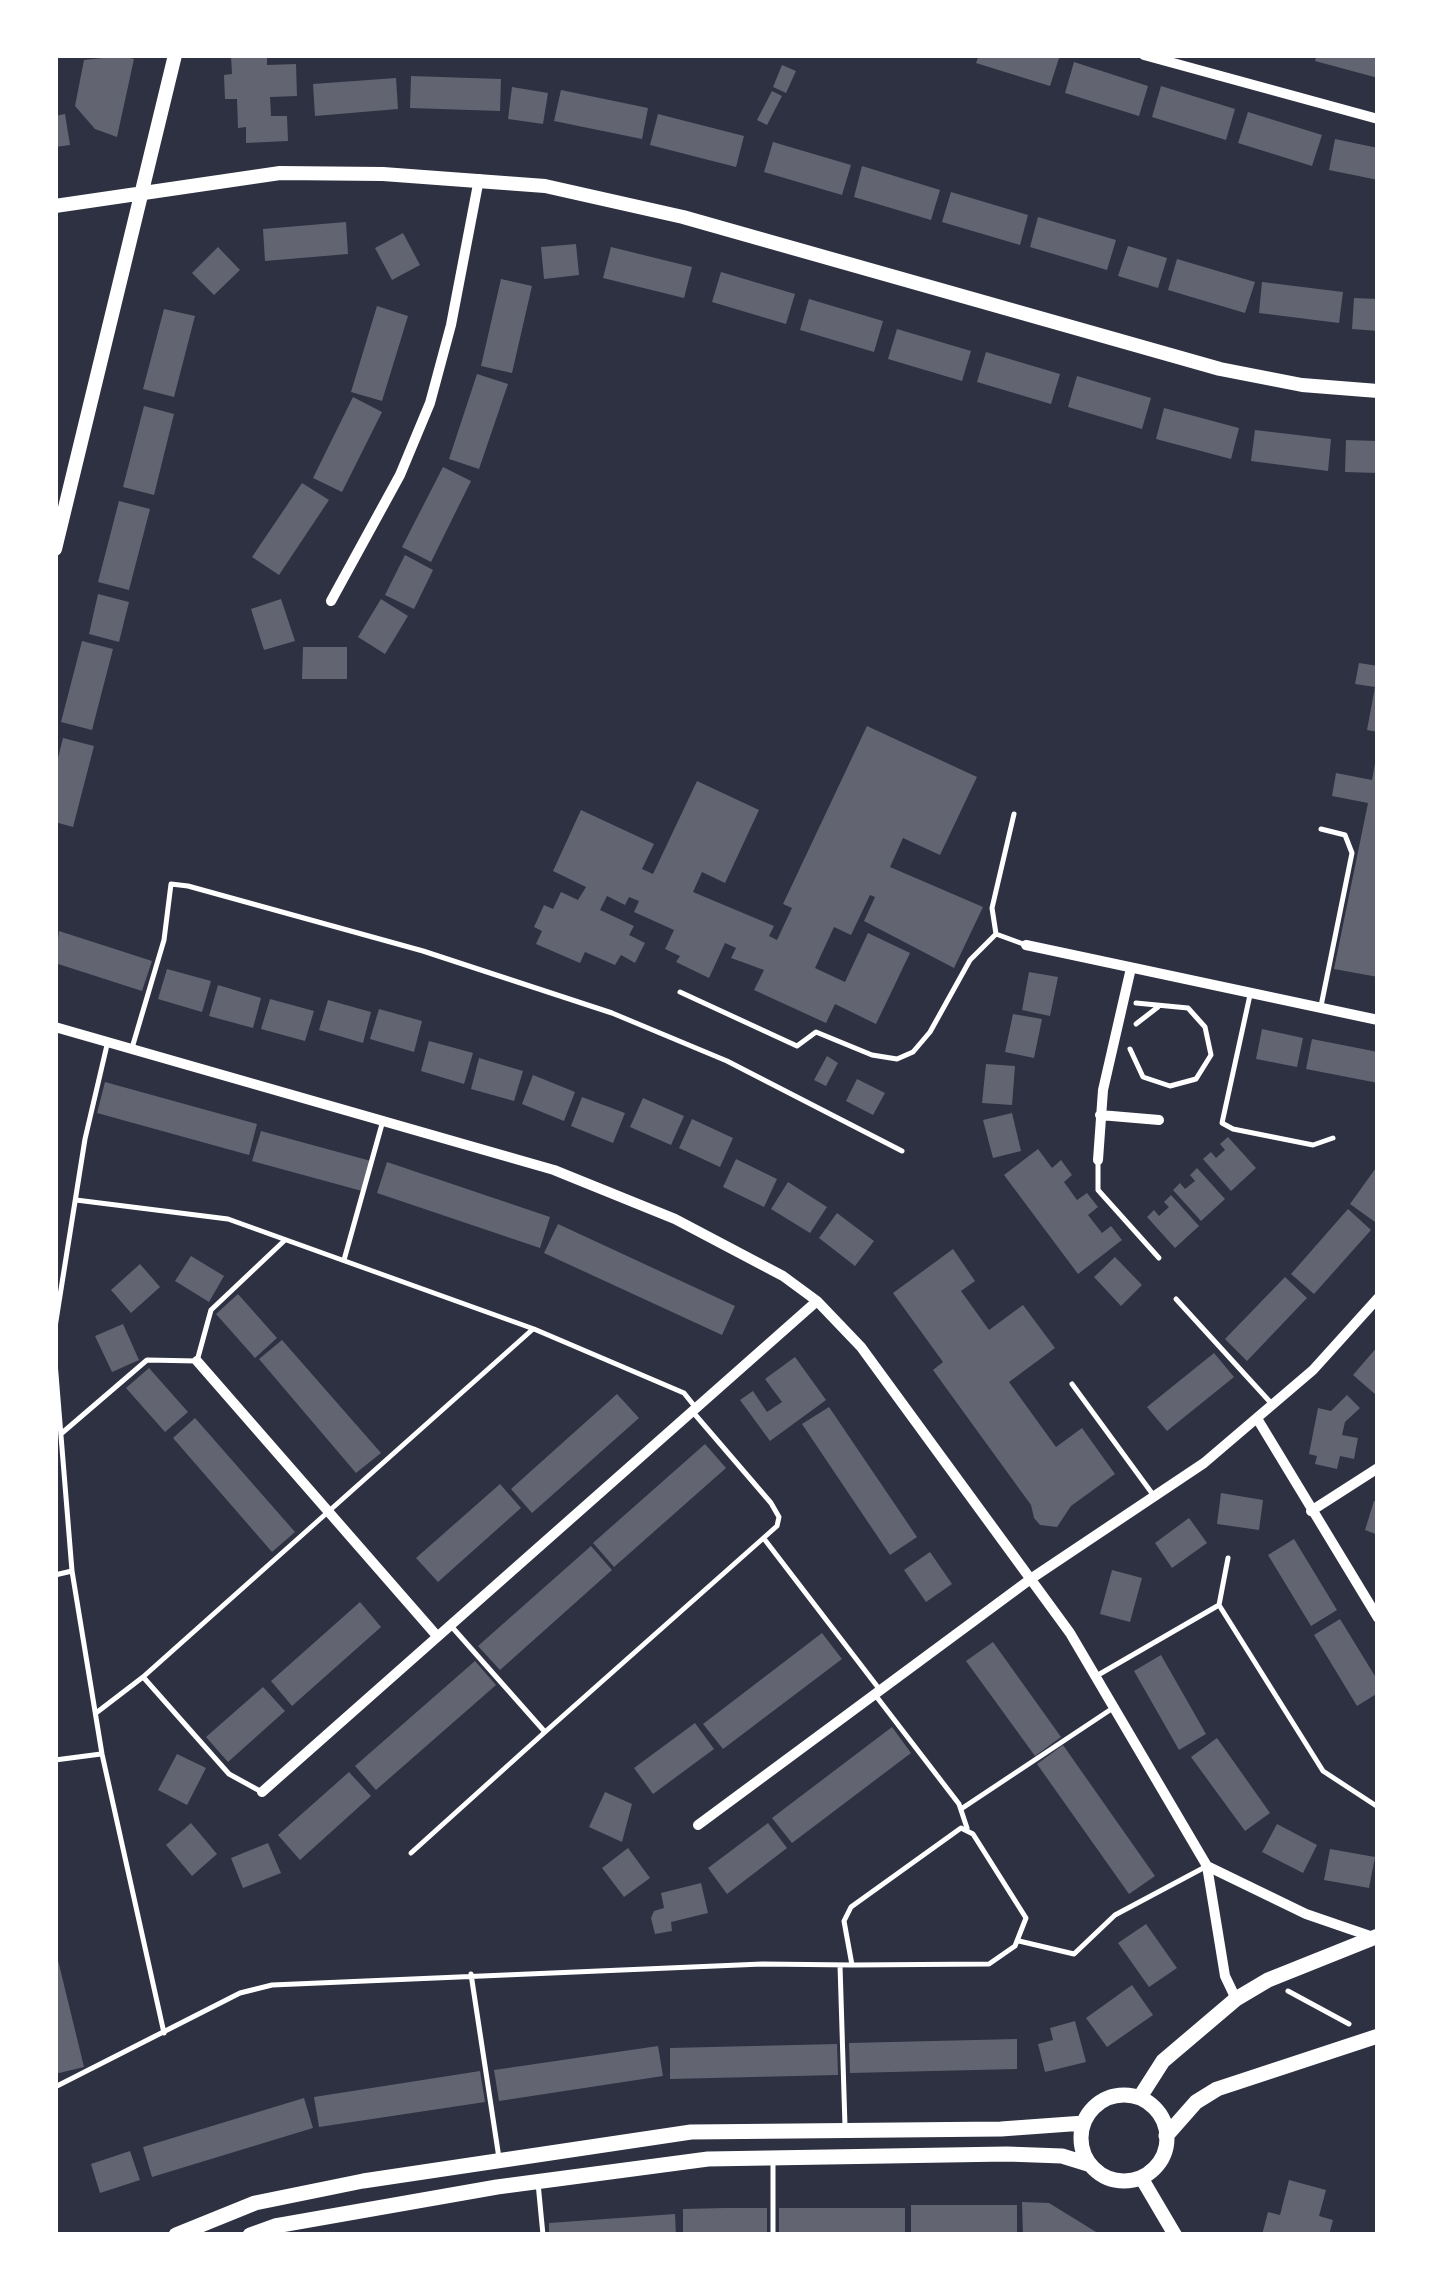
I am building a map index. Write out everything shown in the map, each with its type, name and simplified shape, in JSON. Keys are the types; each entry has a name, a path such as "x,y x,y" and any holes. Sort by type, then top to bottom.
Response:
{"main road":[{"path":"1140,2097 1164,2061 1236,1999 1268,1980 1376,1937"},
{"path":"250,2235 538,2181 708,2159 1062,2156 1088,2164 1105,2177 1124,2182 1142,2179 1156,2168 1166,2136 1196,2102 1217,2089 1376,2036"},
{"path":"1088,2164 1081,2138 1084,2123 1106,2100 1121,2094 1140,2097 1158,2109 1166,2136"},
{"path":"176,2235 255,2203 500,2158 691,2132 1001,2130 1084,2123"},
{"path":"590,2146 595,2173"}],"street":[{"path":"55,548 175,55"},
{"path":"1144,55 1378,119"},
{"path":"55,206 280,173 479,179 545,186 683,217 1220,369 1302,385 1378,391"},
{"path":"331,601 400,475 430,404 451,325 479,179"},
{"path":"1026,945 1378,1020"},
{"path":"1098,1160 1100,1115 1131,968"},
{"path":"55,1027 554,1170 674,1218 783,1276 817,1301 861,1347 1032,1578 1095,1677 1206,1866 1225,1976 1236,1999"},
{"path":"1100,1115 1158,1120"},
{"path":"698,1825 1032,1578 1156,1498 1258,1420 1313,1370 1378,1298"},
{"path":"262,1792 817,1301"},
{"path":"197,1361 437,1636"},
{"path":"1258,1420 1376,1610"},
{"path":"1311,1511 1378,1468"},
{"path":"1206,1866 1306,1914 1376,1937"},
{"path":"1142,2179 1175,2235"}],"lane":[{"path":"585,55 598,55"},
{"path":"996,934 992,908 1014,814"},
{"path":"1321,829 1345,835 1352,853 1321,1009"},
{"path":"132,1048 164,940 170,884 188,886 423,951 612,1013 727,1061 902,1152"},
{"path":"996,934 1026,945"},
{"path":"680,992 798,1046 816,1032 872,1055 898,1059 913,1052 930,1032 970,960 996,934"},
{"path":"1250,995 1222,1122 1233,1129 1312,1145 1333,1138"},
{"path":"55,1327 84,1139 108,1042"},
{"path":"344,1260 383,1121"},
{"path":"1098,1160 1098,1190 1159,1258"},
{"path":"76,1200 228,1219 534,1329 684,1393 771,1502 778,1517 777,1526 764,1540 411,1853"},
{"path":"62,1433 148,1360 197,1361 211,1310 286,1239"},
{"path":"1176,1298 1273,1405"},
{"path":"96,1712 143,1677 534,1329"},
{"path":"55,1362 72,1572 102,1754 164,2034"},
{"path":"1072,1384 1156,1498"},
{"path":"55,2087 240,1993 272,1984 311,1986 471,1974 989,1964 1019,1940 1026,1918 1022,1908 967,1828 961,1809 764,1540"},
{"path":"1228,1558 1218,1605 1323,1771 1378,1806"},
{"path":"55,1575 72,1572"},
{"path":"1095,1677 1218,1605"},
{"path":"450,1625 545,1732"},
{"path":"143,1677 228,1774 262,1792"},
{"path":"961,1809 1113,1708"},
{"path":"55,1760 102,1754"},
{"path":"852,1966 844,1920 850,1907 952,1831 967,1828"},
{"path":"1019,1940 1074,1954 1116,1915 1206,1866"},
{"path":"840,1965 846,2130"},
{"path":"471,1974 500,2158"},
{"path":"773,2160 773,2235"},
{"path":"538,2181 542,2235"}],"path":[{"path":"1124,1001 1158,1008 1175,1004 1188,1008 1205,1027 1211,1055 1206,1069 1184,1085 1170,1086 1143,1077 1130,1051 1134,1027 1144,1014 1158,1008"},
{"path":"1268,1980 1376,2036"}],"building":[{"path":"267,55 267,65 296,64 297,96 270,97 271,116 287,116 288,141 246,143 246,127 238,128 237,99 225,99 224,75 232,74 231,56"},
{"path":"979,55 1060,55 1050,86 976,63"},
{"path":"1317,55 1378,55 1378,78 1315,61"},
{"path":"122,56 134,59 117,137 95,129 75,106 84,60"},
{"path":"1074,62 1148,86 1139,116 1065,93"},
{"path":"782,65 796,71 786,93 773,87"},
{"path":"411,76 501,79 500,111 410,108"},
{"path":"396,78 398,109 315,116 313,84"},
{"path":"1161,86 1235,109 1226,140 1152,117"},
{"path":"512,87 548,93 543,124 508,119"},
{"path":"561,90 648,108 642,139 554,121"},
{"path":"772,91 782,96 767,125 757,120"},
{"path":"1248,112 1322,135 1312,166 1238,143"},
{"path":"65,114 70,145 55,147 55,116"},
{"path":"658,114 744,136 736,167 650,145"},
{"path":"1335,139 1378,148 1378,180 1329,170"},
{"path":"773,142 851,165 842,195 764,172"},
{"path":"862,166 940,190 931,220 854,197"},
{"path":"951,192 1028,215 1020,245 942,222"},
{"path":"1038,217 1116,240 1107,270 1030,247"},
{"path":"346,222 348,254 265,261 263,229"},
{"path":"403,233 420,265 392,280 375,248"},
{"path":"576,244 579,275 544,279 541,247"},
{"path":"1128,246 1167,258 1158,288 1118,276"},
{"path":"218,247 240,270 214,295 192,273"},
{"path":"611,247 692,267 684,298 603,278"},
{"path":"1177,259 1255,282 1245,313 1168,290"},
{"path":"721,272 795,294 786,324 712,302"},
{"path":"501,279 532,286 512,373 481,366"},
{"path":"1262,282 1343,292 1339,323 1259,313"},
{"path":"1354,298 1378,299 1378,331 1352,329"},
{"path":"809,299 883,321 874,352 800,330"},
{"path":"377,306 408,316 382,401 351,392"},
{"path":"164,309 195,316 174,397 143,389"},
{"path":"897,329 971,351 962,381 888,359"},
{"path":"986,352 1060,374 1051,404 977,382"},
{"path":"477,374 508,384 479,469 449,459"},
{"path":"1077,376 1151,398 1142,429 1068,407"},
{"path":"353,397 382,412 342,492 313,478"},
{"path":"144,406 174,414 154,495 123,487"},
{"path":"1164,408 1239,428 1231,459 1156,439"},
{"path":"1255,430 1331,439 1328,471 1251,461"},
{"path":"1346,440 1378,441 1378,473 1345,472"},
{"path":"443,467 471,481 431,562 402,547"},
{"path":"302,483 329,500 279,575 252,557"},
{"path":"119,501 150,509 129,590 98,582"},
{"path":"405,555 433,570 414,609 385,595"},
{"path":"98,594 129,602 119,642 89,634"},
{"path":"281,599 295,641 264,650 251,609"},
{"path":"381,599 408,616 385,654 358,637"},
{"path":"82,641 113,649 92,730 61,722"},
{"path":"303,647 347,647 347,679 302,679"},
{"path":"1359,663 1378,666 1378,732 1367,730 1375,687 1355,684"},
{"path":"867,726 977,777 940,855 903,838 890,867 983,907 954,968 864,921 875,897 870,895 851,935 834,927 815,968 845,982 868,933 910,953 876,1024 835,1004 826,1023 754,990 764,970 731,958 736,948 725,943 709,978 676,962 680,956 665,949 674,930 634,912 639,901 629,897 625,905 607,896 600,910 634,926 629,935 645,943 635,963 621,955 615,965 585,952 580,963 536,944 542,931 534,927 544,905 553,909 561,892 578,900 586,887 553,871 581,810 654,844 642,869 653,874 697,781 759,810 725,883 702,872 693,892 774,926 769,936 777,940 792,908 783,904"},
{"path":"63,738 94,746 73,827 55,822 55,770"},
{"path":"1376,758 1378,977 1334,969 1368,803 1332,796 1336,773 1372,780"},
{"path":"59,931 152,961 142,991 55,963"},
{"path":"167,969 211,981 202,1012 158,999"},
{"path":"1029,972 1058,977 1050,1016 1022,1010"},
{"path":"218,985 261,998 253,1028 209,1016"},
{"path":"270,999 314,1011 305,1041 261,1029"},
{"path":"328,1000 371,1012 363,1043 319,1030"},
{"path":"379,1009 422,1021 414,1052 370,1039"},
{"path":"1013,1014 1042,1019 1034,1058 1005,1052"},
{"path":"1262,1029 1303,1038 1297,1067 1256,1059"},
{"path":"1312,1039 1378,1052 1378,1083 1306,1069"},
{"path":"429,1041 473,1053 464,1084 421,1071"},
{"path":"827,1056 838,1063 826,1086 814,1080"},
{"path":"479,1058 523,1071 514,1101 471,1089"},
{"path":"986,1064 1015,1066 1012,1105 982,1103"},
{"path":"533,1075 575,1092 564,1121 522,1104"},
{"path":"857,1079 885,1093 873,1115 846,1101"},
{"path":"105,1082 257,1124 249,1155 97,1113"},
{"path":"582,1097 625,1113 613,1143 571,1126"},
{"path":"643,1098 684,1116 671,1145 630,1127"},
{"path":"1012,1113 1021,1151 993,1158 983,1120"},
{"path":"692,1119 733,1138 720,1167 679,1148"},
{"path":"261,1131 371,1161 362,1191 252,1161"},
{"path":"1228,1137 1256,1168 1231,1191 1203,1159 1211,1152 1216,1158 1225,1150 1220,1144"},
{"path":"1038,1149 1052,1168 1061,1160 1072,1175 1064,1182 1077,1200 1087,1193 1098,1207 1088,1215 1102,1233 1111,1226 1122,1240 1078,1274 1004,1175"},
{"path":"736,1159 777,1179 764,1207 723,1187"},
{"path":"387,1162 550,1217 540,1248 377,1193"},
{"path":"1378,1165 1378,1217 1375,1222 1350,1204"},
{"path":"1197,1168 1225,1199 1201,1221 1173,1190 1180,1183 1185,1189 1195,1181 1190,1175"},
{"path":"788,1182 827,1207 810,1233 771,1209"},
{"path":"1171,1195 1199,1226 1175,1248 1147,1217 1154,1210 1159,1216 1169,1207 1164,1202"},
{"path":"1348,1209 1371,1230 1314,1294 1291,1274"},
{"path":"837,1213 874,1241 855,1266 819,1238"},
{"path":"558,1224 735,1306 722,1335 544,1253"},
{"path":"953,1249 975,1281 961,1291 989,1330 1023,1305 1055,1348 1009,1382 1056,1447 1082,1428 1115,1474 1071,1506 1057,1527 1040,1525 1034,1518 1031,1505 933,1370 943,1362 893,1293"},
{"path":"191,1256 224,1276 209,1302 175,1281"},
{"path":"1115,1257 1142,1285 1121,1306 1094,1277"},
{"path":"140,1264 160,1287 131,1313 111,1290"},
{"path":"1285,1277 1307,1298 1247,1361 1225,1339"},
{"path":"238,1294 277,1338 255,1358 216,1314"},
{"path":"123,1324 139,1360 112,1372 95,1336"},
{"path":"282,1340 381,1453 356,1473 259,1359"},
{"path":"1378,1346 1378,1393 1376,1395 1353,1375"},
{"path":"1214,1353 1234,1377 1167,1431 1147,1407"},
{"path":"795,1357 826,1400 770,1441 740,1400 753,1391 767,1412 782,1402 765,1379"},
{"path":"149,1368 188,1412 165,1432 126,1388"},
{"path":"617,1394 639,1418 532,1513 511,1489"},
{"path":"1347,1395 1360,1408 1345,1422 1342,1435 1358,1438 1354,1459 1340,1456 1337,1469 1315,1464 1317,1456 1309,1454 1318,1408 1331,1411"},
{"path":"829,1407 917,1537 890,1555 802,1424"},
{"path":"195,1418 295,1532 272,1552 173,1438"},
{"path":"705,1444 726,1468 614,1567 593,1543"},
{"path":"500,1484 521,1508 438,1582 416,1558"},
{"path":"1221,1493 1263,1500 1259,1530 1217,1524"},
{"path":"1374,1501 1378,1502 1378,1535 1365,1530"},
{"path":"1189,1518 1207,1543 1172,1568 1155,1543"},
{"path":"1294,1539 1337,1610 1311,1626 1268,1555"},
{"path":"591,1546 612,1570 500,1670 478,1646"},
{"path":"930,1552 952,1584 926,1602 904,1570"},
{"path":"1112,1570 1142,1578 1130,1622 1100,1614"},
{"path":"360,1602 381,1627 292,1706 271,1681"},
{"path":"1340,1619 1378,1681 1378,1693 1357,1706 1314,1635"},
{"path":"822,1633 842,1659 723,1749 703,1724"},
{"path":"993,1642 1061,1737 1035,1756 966,1661"},
{"path":"1161,1655 1206,1734 1179,1750 1134,1671"},
{"path":"475,1661 496,1685 376,1790 355,1766"},
{"path":"263,1687 285,1711 228,1762 206,1737"},
{"path":"695,1723 714,1749 653,1794 634,1768"},
{"path":"892,1727 911,1753 792,1843 772,1818"},
{"path":"1217,1738 1270,1813 1245,1831 1191,1757"},
{"path":"1063,1745 1155,1876 1129,1894 1037,1764"},
{"path":"177,1754 206,1768 187,1805 158,1790"},
{"path":"349,1772 371,1796 300,1860 278,1835"},
{"path":"605,1792 632,1804 622,1842 589,1827"},
{"path":"191,1823 217,1854 192,1876 166,1845"},
{"path":"768,1823 787,1848 727,1894 708,1868"},
{"path":"1277,1824 1317,1845 1303,1873 1262,1852"},
{"path":"268,1843 281,1873 243,1888 231,1858"},
{"path":"628,1848 650,1878 624,1897 602,1868"},
{"path":"1330,1849 1375,1857 1369,1888 1324,1880"},
{"path":"701,1883 708,1913 671,1922 672,1931 655,1934 651,1918 654,1911 664,1908 661,1893"},
{"path":"1146,1924 1177,1968 1149,1987 1118,1943"},
{"path":"55,1948 84,2067 55,2074"},
{"path":"1132,1985 1153,2015 1107,2047 1086,2018"},
{"path":"1075,2021 1086,2062 1045,2072 1038,2044 1053,2040 1050,2028"},
{"path":"1017,2039 1017,2069 850,2073 849,2043"},
{"path":"837,2044 838,2075 670,2079 670,2048"},
{"path":"658,2046 663,2076 499,2101 494,2070"},
{"path":"480,2071 485,2102 319,2127 314,2097"},
{"path":"304,2098 313,2128 152,2177 143,2147"},
{"path":"130,2151 140,2180 100,2193 91,2164"},
{"path":"1289,2180 1326,2190 1319,2216 1333,2220 1329,2235 1262,2235 1268,2212 1280,2215"},
{"path":"1022,2202 1049,2203 1101,2235 1023,2235"},
{"path":"911,2205 1017,2205 1017,2235 911,2235"},
{"path":"767,2208 767,2235 683,2235 683,2209"},
{"path":"779,2208 905,2208 905,2235 779,2235"},
{"path":"675,2214 676,2235 549,2235 549,2223"}]}
